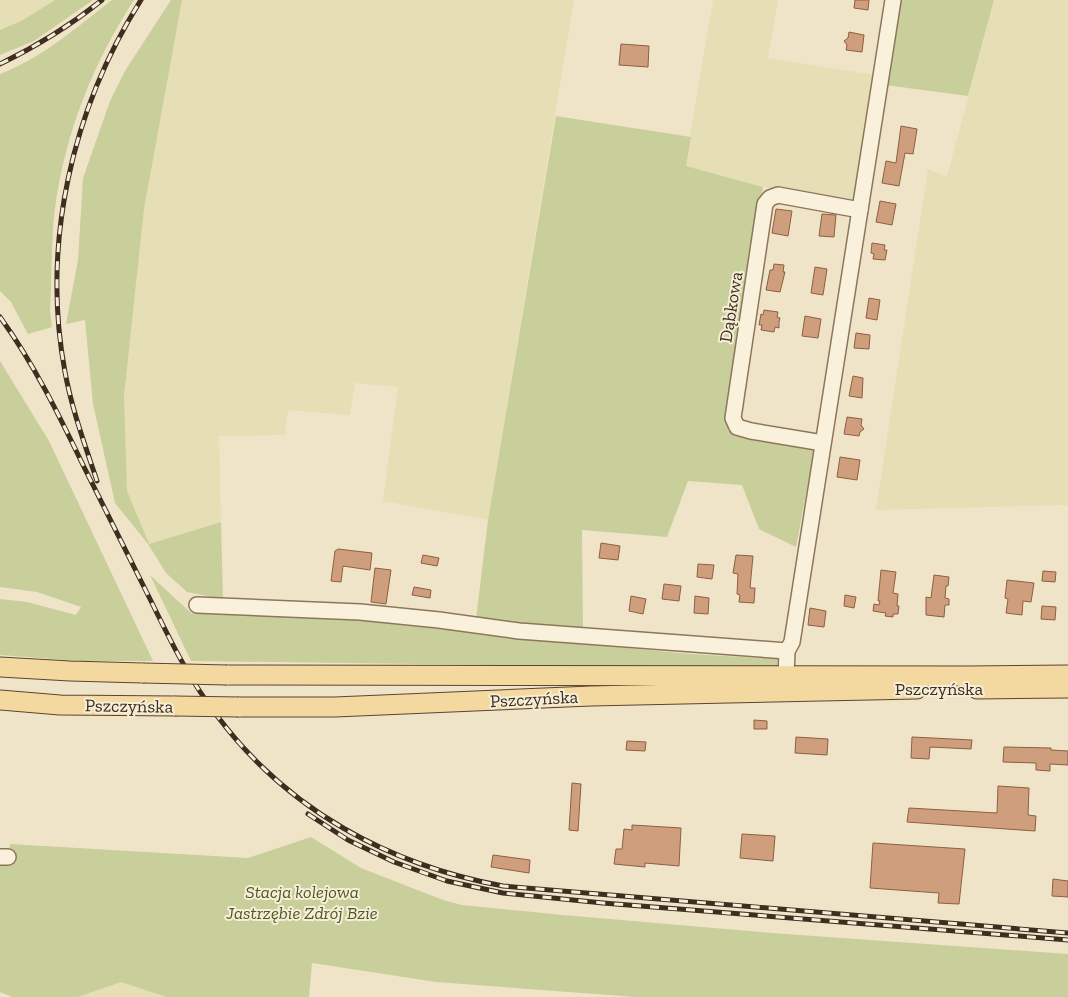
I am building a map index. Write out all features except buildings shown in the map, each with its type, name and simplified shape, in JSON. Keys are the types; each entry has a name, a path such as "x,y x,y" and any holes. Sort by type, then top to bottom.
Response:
{"main road":[{"name":"Pszczyńska","path":"0,666 70,671 226,675 1068,675"},
{"name":"Pszczyńska","path":"0,700 60,705 335,708 591,696 831,690 1068,688"}],"street":[{"path":"786,676 786,651 792,642 893,0"},
{"name":"Dąbkowa","path":"823,443 736,427 733,418 765,204 770,198 778,195 860,210"},
{"path":"197,605 360,612 519,631 786,651"}],"shaded area":[{"path":"0,0 55,0 23,20 0,30"},
{"path":"182,0 574,0 488,520 383,501 398,387 355,383 350,415 288,410 285,435 219,436 221,522 148,544 127,491 124,396 144,209"},
{"path":"713,0 778,0 768,58 875,75 853,202 763,187 685,166"},
{"path":"994,0 1068,0 1068,505 876,510 928,169 947,177"},
{"path":"121,982 166,997 78,997"}],"green space":[{"path":"55,0 93,0 34,41 0,55 0,30 23,20"},
{"path":"112,0 134,0 119,24 94,74 83,100 66,153 55,208 50,311 52,327 28,334 11,302 0,291 0,74 45,51"},
{"path":"171,0 182,0 144,209 124,396 127,491 149,544 221,522 223,599 187,592 166,573 148,544 115,503 93,404 85,320 66,324 78,260 83,178 110,101 125,71"},
{"path":"897,0 994,0 968,96 885,85"},
{"path":"556,116 691,137 686,166 763,187 728,431 815,446 796,547 759,529 742,485 688,481 667,537 582,530 583,631 476,619 488,520"},
{"path":"0,361 49,441 153,661 78,661 0,655 0,599 27,602 76,615 81,607 37,592 0,587"},
{"path":"150,575 191,613 358,620 690,654 777,659 777,669 191,661"},
{"name":"Stacja kolejowa Jastrzębie Zdrój Bzie","path":"311,837 361,868 443,900 462,905 772,933 1068,954 1068,997 635,997 436,982 312,963 309,997 166,997 121,982 78,997 12,997 0,992 0,857 8,857 10,844 248,858"}],"railway":[{"path":"0,64 53,35 102,0"},
{"path":"97,481 75,414 65,372 59,324 57,275 60,227 68,179 80,132 97,86 117,42 141,0"},
{"path":"0,317 24,353 45,390 189,675 218,717 246,750 276,780 309,806 344,829 381,848 420,864 461,877 503,886 1068,933"},
{"path":"308,814 348,840 394,862 447,881 503,893 603,903 1068,940"}]}
